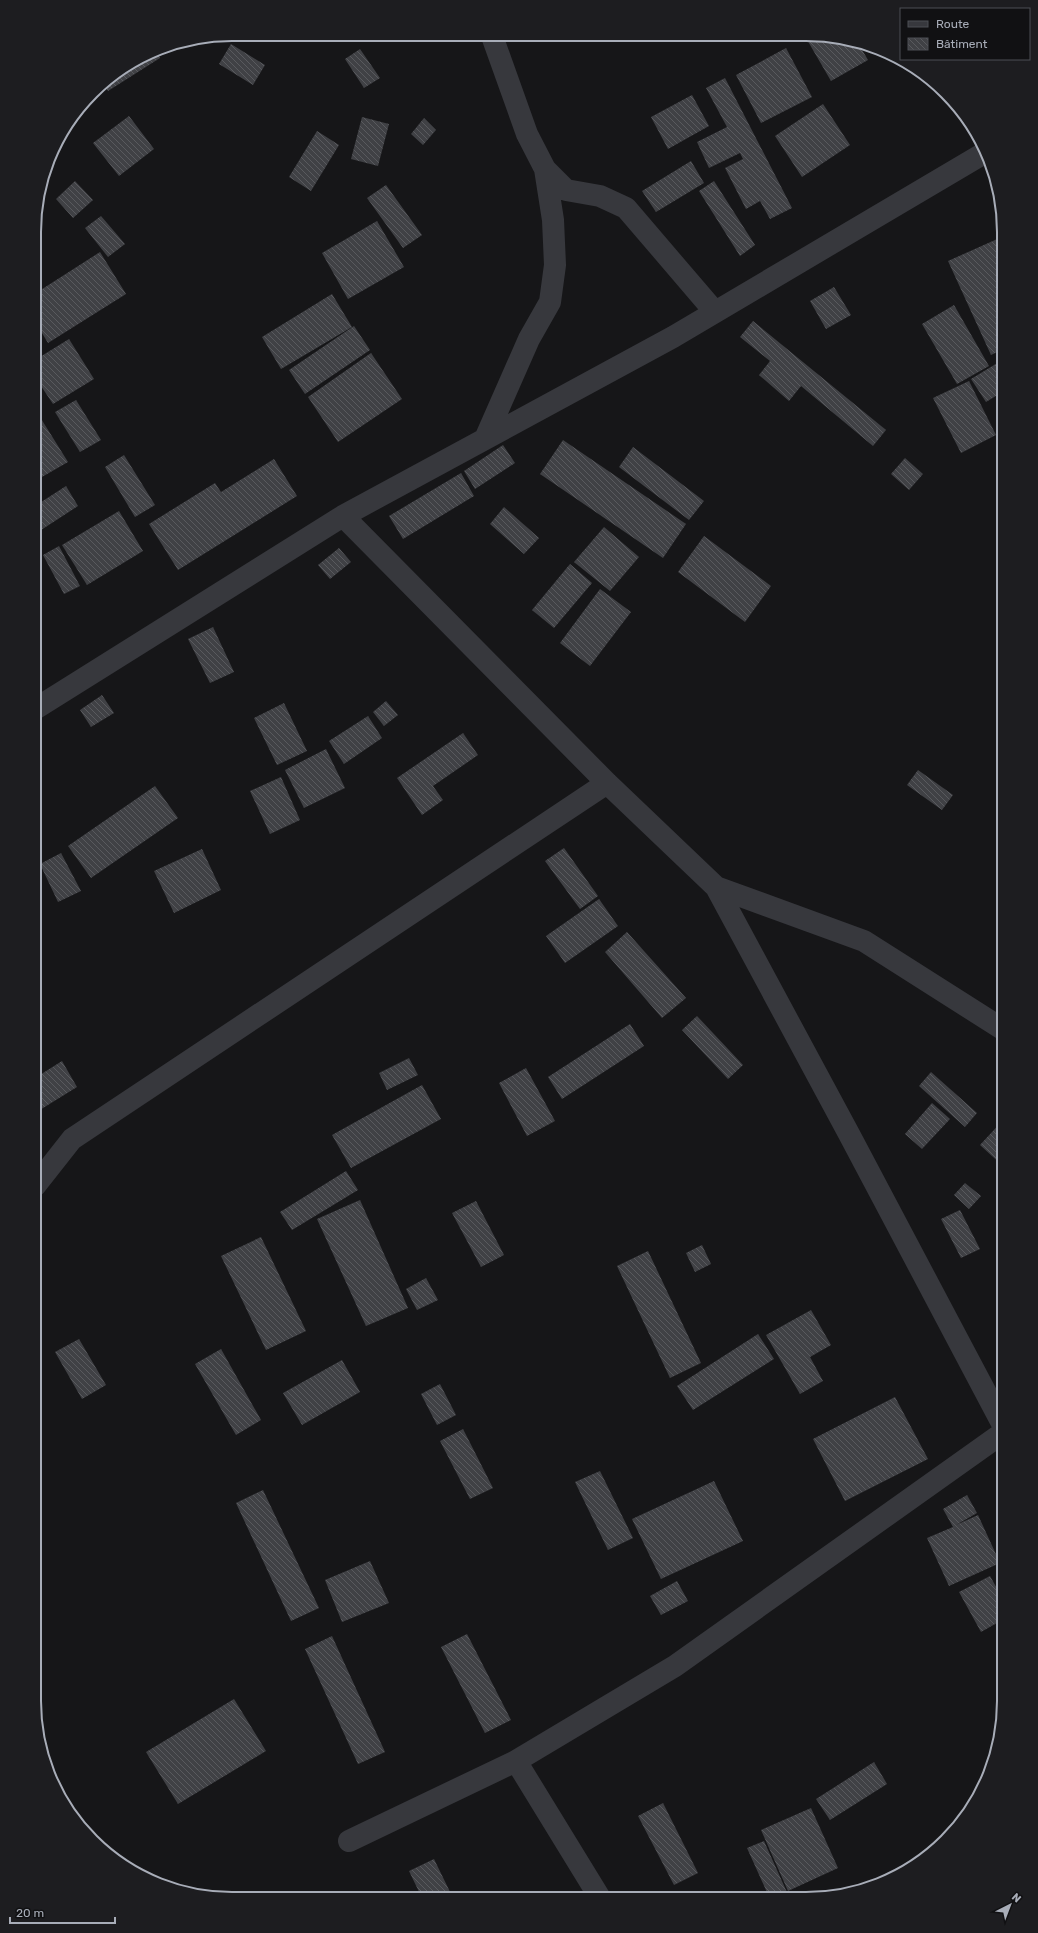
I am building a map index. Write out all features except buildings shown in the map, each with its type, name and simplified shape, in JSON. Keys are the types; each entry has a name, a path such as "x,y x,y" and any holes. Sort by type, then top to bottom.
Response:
{"street":[{"path":"494,41 527,134 545,168 566,190 600,196 626,208 715,312"},
{"path":"41,704 343,516 673,337 980,155"},
{"path":"485,439 529,340 550,302 555,265 553,220 545,168"},
{"path":"343,516 607,783 716,887 997,1414"},
{"path":"41,1178 72,1139 607,783"},
{"path":"716,887 864,941 997,1026"},
{"path":"349,1841 516,1761 675,1666 997,1437"},
{"path":"516,1761 596,1892"}]}
